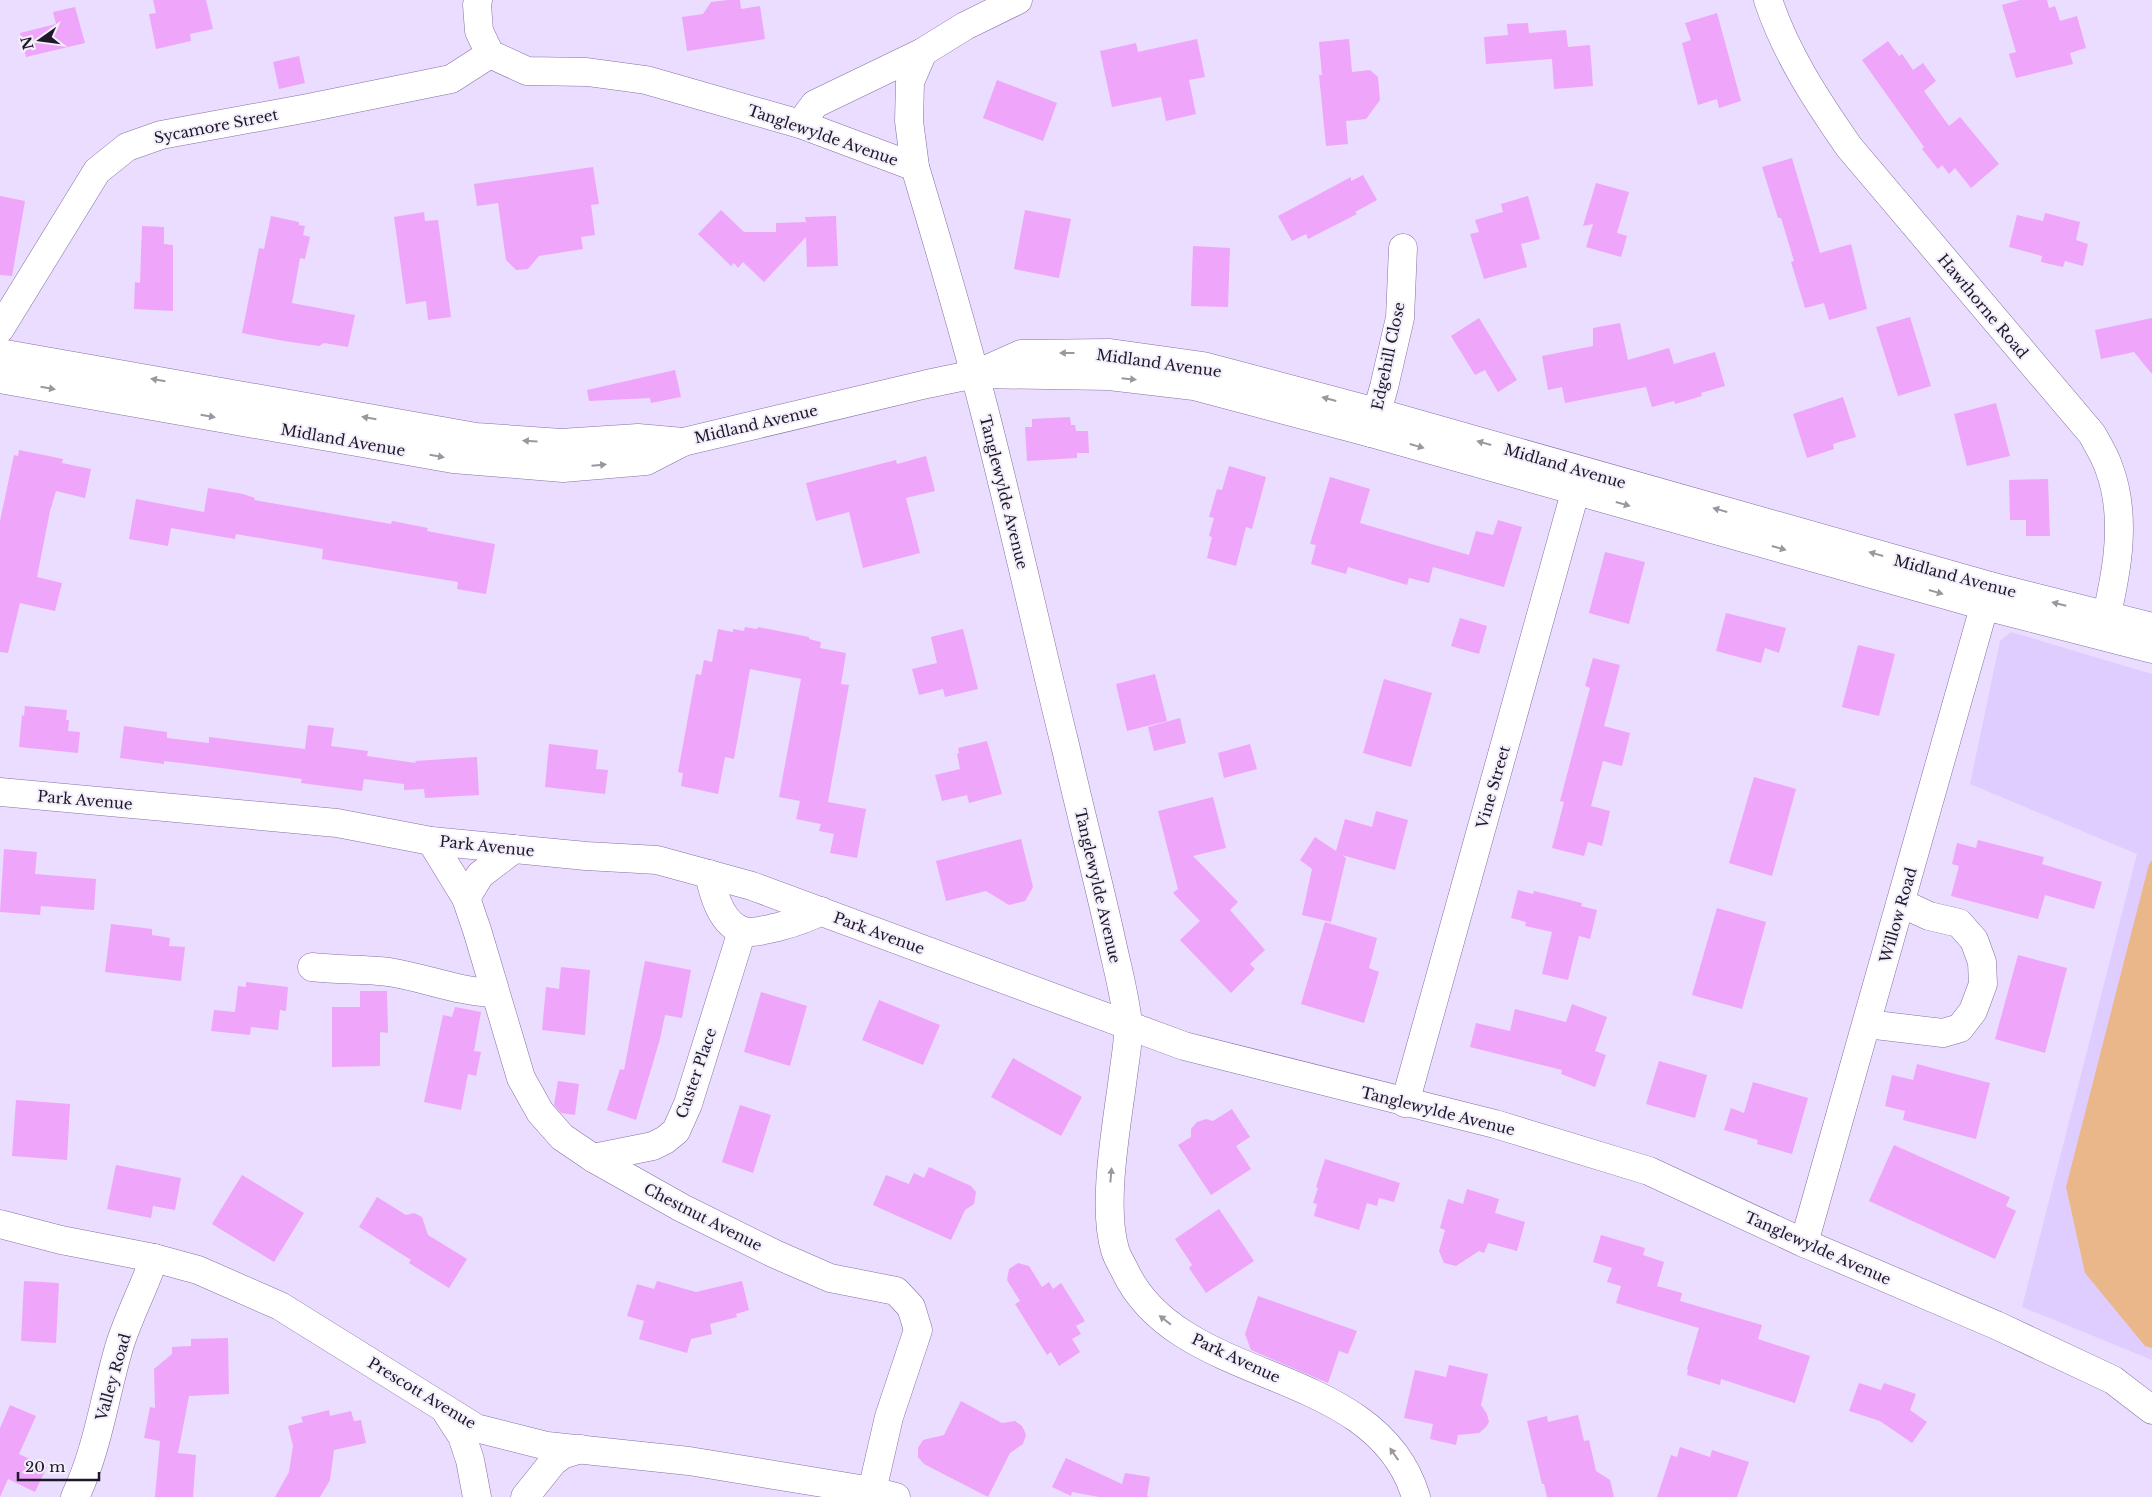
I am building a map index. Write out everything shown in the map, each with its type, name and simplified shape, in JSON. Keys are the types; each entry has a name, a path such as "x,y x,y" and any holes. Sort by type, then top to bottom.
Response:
{"street":[{"path":"478,0 479,31 490,54"},
{"path":"800,124 816,104 923,52 965,26 1018,0"},
{"name":"Hawthorne Road","path":"1768,0 1787,47 1813,96 1849,147 2092,434 2109,468 2118,501 2115,577 2104,626"},
{"path":"915,167 909,121 910,82 923,52"},
{"name":"Tanglewylde Avenue","path":"490,54 527,71 586,72 646,80 800,124 915,167 975,374 1102,903 1128,1026 1184,1046 1495,1124 1649,1171 1804,1244 1996,1325 2113,1380 2152,1410"},
{"name":"Sycamore Street","path":"0,329 97,171 127,147 160,135 308,108 451,78 490,54"},
{"name":"Edgehill Close","path":"1373,422 1400,318 1403,248"},
{"name":"Midland Avenue","path":"0,353 476,437 561,443 638,438 684,442"},
{"name":"Midland Avenue","path":"0,379 453,459 563,468 646,461 684,442 975,374 1109,376 1194,386 1373,422 1988,596 2104,626 2152,649"},
{"name":"Vine Street","path":"1406,1103 1579,481"},
{"name":"Willow Road","path":"1804,1244 1988,596"},
{"name":"Midland Avenue","path":"2104,626 2152,627"},
{"name":"Park Avenue","path":"0,792 337,824 431,841 586,856 657,860 752,886 1128,1026 1111,1180 1110,1215 1115,1250 1130,1283 1152,1309 1178,1330 1224,1356 1307,1390 1367,1427 1387,1444 1401,1463 1416,1497"},
{"name":"Chestnut Avenue","path":"431,841 466,898 521,1078 540,1112 562,1137 593,1158 682,1208 775,1254 830,1278 896,1291 911,1307 918,1330 889,1416 884,1494"},
{"path":"466,898 480,875 514,849"},
{"path":"709,874 714,897 724,915 742,931 762,931 809,918 821,911"},
{"path":"1867,1024 1943,1033 1960,1028 1973,1011 1983,984 1982,962 1974,940 1959,923 1929,916 1901,903"},
{"name":"Custer Place","path":"593,1158 653,1146 676,1131 688,1104 742,931"},
{"path":"312,967 387,972 473,992 496,993"},
{"name":"Prescott Avenue","path":"0,1224 61,1240 154,1258 198,1270 280,1306 476,1428 547,1446 689,1461 884,1494"},
{"name":"Valley Road","path":"75,1497 84,1478 102,1419 118,1349 154,1258"},
{"path":"443,1407 462,1436 470,1460 476,1497"},
{"path":"525,1497 552,1462 562,1455 581,1449"}],"shaded area":[{"path":"2011,632 2152,674 2152,1360 2022,1307 2137,854 1970,784 2000,641"},
{"path":"2152,860 2152,1348 2145,1346 2085,1273 2066,1187 2149,864"}],"building":[{"path":"153,0 206,0 213,29 190,34 191,41 156,49 149,14 156,13"},
{"path":"740,0 741,9 760,6 765,39 687,51 682,17 703,14 711,2"},
{"path":"2020,0 2047,0 2049,8 2055,6 2060,21 2077,16 2086,48 2070,53 2073,64 2016,78 2009,54 2016,52 2002,5"},
{"path":"75,7 85,43 26,57 20,33 56,24 53,12"},
{"path":"1717,13 1741,101 1719,108 1717,99 1698,105 1682,43 1691,40 1685,23"},
{"path":"1528,23 1529,33 1566,30 1568,47 1590,45 1593,86 1554,89 1552,59 1486,64 1484,37 1508,35 1507,24"},
{"path":"1197,39 1205,77 1189,80 1196,114 1166,121 1161,97 1112,107 1100,51 1136,43 1138,52"},
{"path":"1349,39 1352,72 1370,70 1378,77 1380,100 1366,119 1346,121 1348,144 1326,146 1319,75 1322,75 1319,42"},
{"path":"1888,41 1899,56 1902,54 1913,70 1923,63 1936,81 1924,91 1949,126 1960,117 1999,164 1971,188 1955,168 1949,174 1942,165 1938,169 1922,149 1924,147 1862,60"},
{"path":"299,56 305,83 279,89 273,62"},
{"path":"997,80 1057,103 1043,141 983,118"},
{"path":"1792,158 1820,253 1851,244 1867,309 1829,320 1824,303 1805,308 1791,262 1794,261 1781,218 1778,218 1762,167"},
{"path":"593,167 599,204 591,205 595,235 581,237 583,249 539,256 528,269 516,270 506,260 498,203 477,206 474,184"},
{"path":"1363,175 1377,200 1355,212 1357,214 1308,239 1306,234 1292,241 1278,216 1351,177 1351,181"},
{"path":"1596,183 1629,192 1617,233 1627,236 1621,257 1586,247 1593,224 1583,226"},
{"path":"0,196 25,201 12,276 0,275"},
{"path":"1528,196 1540,239 1521,244 1527,267 1484,279 1470,234 1479,232 1475,220 1503,212 1501,204"},
{"path":"721,210 744,232 776,232 776,223 806,222 805,217 836,216 838,266 807,267 806,237 764,282 743,262 738,268 734,263 731,266 698,234"},
{"path":"1025,210 1071,219 1059,278 1014,269"},
{"path":"424,212 425,221 438,220 451,317 428,320 426,301 406,304 394,217"},
{"path":"2045,213 2080,222 2076,240 2088,244 2083,266 2065,261 2063,267 2041,262 2042,256 2009,247 2017,215 2043,221"},
{"path":"271,216 299,222 299,225 305,226 303,235 310,237 305,259 300,258 292,303 355,315 348,347 324,343 319,346 242,333 259,248 264,249"},
{"path":"142,226 164,227 164,244 173,245 173,311 134,309 135,282 140,283"},
{"path":"1193,246 1230,248 1228,307 1191,306"},
{"path":"1910,317 1931,386 1898,396 1876,327"},
{"path":"1479,318 1517,380 1498,392 1485,370 1475,375 1451,336"},
{"path":"2152,318 2152,374 2134,352 2101,359 2095,330"},
{"path":"1620,323 1628,360 1669,348 1674,364 1715,352 1725,386 1701,393 1702,396 1675,404 1674,401 1652,407 1646,387 1565,403 1562,387 1548,390 1542,356 1593,346 1593,328"},
{"path":"675,370 681,397 651,403 650,398 589,401 587,390"},
{"path":"1843,397 1856,437 1833,444 1834,449 1807,458 1793,414"},
{"path":"1996,403 2010,456 1967,466 1954,414"},
{"path":"1070,417 1071,425 1075,425 1076,431 1088,431 1089,453 1077,453 1077,458 1027,461 1025,427 1032,427 1032,419"},
{"path":"19,450 63,459 62,463 91,469 85,498 56,491 50,511 37,577 62,583 55,611 20,603 8,653 0,652 0,521 14,455 18,456"},
{"path":"926,456 935,491 906,498 920,553 863,568 849,512 816,521 806,483 896,460 897,464"},
{"path":"1229,466 1266,477 1252,529 1246,527 1236,566 1207,558 1212,537 1209,536 1214,518 1209,517 1217,489 1222,490"},
{"path":"1330,477 1370,489 1360,523 1469,555 1476,531 1493,535 1498,520 1522,527 1504,587 1433,567 1429,583 1409,578 1407,585 1348,567 1346,574 1311,564 1316,545 1310,544"},
{"path":"2048,479 2050,536 2026,536 2026,520 2010,520 2009,480"},
{"path":"208,488 243,494 255,498 254,500 391,524 392,521 428,528 427,531 495,544 486,594 457,589 458,582 322,559 323,549 236,534 235,539 171,528 168,546 129,539 136,499 204,512"},
{"path":"1605,552 1645,562 1629,624 1589,613"},
{"path":"1726,613 1786,628 1779,653 1765,648 1761,663 1716,651"},
{"path":"1460,618 1487,626 1479,654 1451,646"},
{"path":"745,627 757,629 758,627 809,637 809,639 821,642 820,648 846,653 841,684 849,685 828,802 866,809 857,858 830,853 834,834 819,831 821,824 796,819 800,801 779,797 801,679 750,669 734,759 725,757 718,794 681,786 683,773 678,772 696,674 701,675 704,660 712,662 718,629 733,632 733,629 744,631"},
{"path":"963,629 978,689 945,697 943,689 919,695 912,669 937,663 931,637"},
{"path":"1858,645 1895,654 1879,716 1842,707"},
{"path":"1593,658 1620,665 1604,726 1630,733 1622,766 1603,761 1591,806 1610,811 1602,846 1588,842 1584,856 1552,848 1564,802 1560,801 1590,688 1585,686"},
{"path":"1155,674 1167,721 1127,731 1116,684"},
{"path":"1384,679 1432,693 1411,767 1363,753"},
{"path":"25,706 67,710 66,720 69,720 68,731 80,732 78,753 19,747 22,715 24,716"},
{"path":"1180,718 1186,743 1154,751 1148,727"},
{"path":"308,725 334,728 331,746 368,751 367,756 416,763 415,761 477,757 479,795 425,798 424,789 404,790 404,784 364,779 362,791 301,783 302,779 164,761 164,764 120,758 124,726 167,732 167,738 209,743 209,737 305,749"},
{"path":"987,741 1002,794 969,803 967,795 942,801 935,775 960,769 957,754 959,753 958,748"},
{"path":"549,744 598,750 596,769 608,770 605,794 545,787"},
{"path":"1250,744 1257,769 1224,778 1218,753"},
{"path":"1754,777 1796,789 1772,876 1729,863"},
{"path":"1213,797 1226,848 1193,856 1238,902 1230,910 1265,950 1250,964 1255,969 1231,993 1180,940 1200,921 1173,893 1178,889 1158,811"},
{"path":"1376,811 1408,820 1395,870 1342,855 1346,858 1331,922 1302,915 1312,869 1300,860 1315,837 1336,851 1345,819 1372,827"},
{"path":"1021,839 1033,887 1025,901 1009,905 986,891 946,901 936,861"},
{"path":"1978,840 2044,857 2042,864 2102,882 2094,909 2045,895 2038,919 1951,896 1959,866 1952,864 1957,843 1976,848"},
{"path":"4,849 37,852 35,874 96,879 94,910 41,906 40,915 0,912"},
{"path":"1518,890 1533,894 1534,891 1582,903 1581,906 1597,910 1590,939 1579,936 1568,980 1542,974 1552,932 1525,926 1526,922 1511,918"},
{"path":"1717,908 1766,922 1742,1009 1692,995"},
{"path":"1325,922 1377,938 1369,968 1379,972 1364,1023 1301,1004"},
{"path":"111,924 152,929 152,935 170,938 169,946 185,947 181,981 105,972"},
{"path":"2018,955 2067,968 2045,1053 1995,1039"},
{"path":"645,961 691,970 682,1018 665,1015 660,1039 636,1120 607,1110 620,1069 624,1070"},
{"path":"561,967 590,970 585,1035 542,1030 546,987 559,989"},
{"path":"246,982 288,987 286,1011 280,1010 278,1030 251,1027 250,1035 211,1031 214,1010 235,1012 238,986 246,987"},
{"path":"360,991 387,991 388,1033 380,1032 380,1066 332,1067 332,1007 360,1007"},
{"path":"761,992 807,1006 790,1066 744,1052"},
{"path":"879,1000 940,1025 923,1065 862,1040"},
{"path":"1572,1004 1607,1017 1595,1051 1606,1055 1595,1087 1561,1074 1562,1070 1470,1047 1476,1023 1510,1031 1515,1009 1566,1022"},
{"path":"455,1007 481,1012 474,1051 481,1052 476,1076 468,1074 461,1110 424,1102 443,1015 452,1017"},
{"path":"1013,1058 1082,1097 1061,1136 991,1097"},
{"path":"1659,1061 1707,1075 1695,1118 1646,1104"},
{"path":"1917,1064 1990,1083 1976,1139 1903,1120 1905,1111 1885,1106 1892,1075 1913,1080"},
{"path":"558,1081 579,1084 575,1115 561,1113 554,1105"},
{"path":"1753,1082 1808,1098 1792,1154 1757,1144 1758,1140 1724,1130 1731,1108 1744,1113"},
{"path":"16,1100 70,1104 67,1160 12,1156"},
{"path":"740,1105 771,1115 753,1173 722,1162"},
{"path":"1232,1109 1250,1137 1236,1146 1251,1169 1211,1195 1178,1145 1191,1137 1191,1129 1197,1122 1206,1119 1213,1121"},
{"path":"1894,1145 2010,1197 2006,1206 2016,1211 1995,1259 1869,1201"},
{"path":"1325,1159 1400,1183 1394,1202 1379,1198 1377,1206 1367,1203 1359,1230 1314,1216 1317,1204 1313,1203 1318,1188 1316,1187"},
{"path":"116,1165 181,1178 175,1210 153,1206 151,1218 107,1209"},
{"path":"929,1167 971,1186 976,1192 974,1204 965,1210 951,1240 873,1205 886,1175 909,1184 914,1173 924,1178"},
{"path":"242,1175 304,1213 274,1262 212,1224"},
{"path":"1467,1189 1499,1199 1495,1213 1525,1222 1517,1251 1488,1243 1484,1253 1479,1251 1456,1266 1444,1263 1439,1251 1445,1230 1440,1228 1448,1199 1463,1204"},
{"path":"377,1197 406,1215 414,1213 422,1217 428,1235 467,1259 449,1288 409,1263 411,1260 359,1227"},
{"path":"1219,1209 1254,1261 1206,1293 1189,1268 1192,1265 1175,1239"},
{"path":"1601,1235 1645,1248 1643,1255 1664,1262 1657,1286 1682,1293 1680,1301 1762,1325 1758,1339 1810,1356 1795,1403 1721,1379 1720,1385 1687,1375 1699,1328 1616,1303 1621,1286 1607,1282 1612,1268 1593,1262"},
{"path":"1018,1263 1029,1266 1042,1287 1049,1282 1053,1289 1061,1283 1085,1321 1076,1326 1081,1334 1072,1339 1080,1352 1059,1366 1051,1352 1047,1355 1015,1304 1020,1301 1007,1280 1009,1269"},
{"path":"24,1281 59,1283 56,1343 21,1341"},
{"path":"657,1281 696,1292 742,1281 749,1310 736,1314 737,1317 710,1324 712,1334 691,1339 687,1353 639,1339 644,1321 627,1316 637,1284 654,1289"},
{"path":"1258,1296 1357,1331 1348,1354 1339,1351 1328,1383 1251,1350 1245,1334"},
{"path":"228,1338 229,1394 189,1396 178,1453 196,1455 193,1497 155,1497 160,1441 144,1438 150,1407 155,1408 154,1369 172,1354 172,1347 191,1346 191,1339"},
{"path":"1449,1365 1488,1374 1481,1405 1487,1414 1489,1422 1479,1433 1458,1435 1456,1445 1430,1439 1433,1424 1404,1418 1415,1370 1446,1377"},
{"path":"1859,1383 1881,1390 1884,1383 1916,1394 1910,1410 1927,1422 1912,1443 1880,1421 1849,1411"},
{"path":"961,1401 1002,1423 1015,1421 1022,1426 1026,1435 1023,1444 1010,1453 988,1497 924,1464 918,1457 918,1448 923,1440 944,1435"},
{"path":"10,1405 36,1416 19,1454 47,1467 35,1492 8,1479 0,1497 0,1428"},
{"path":"329,1410 330,1416 351,1411 354,1421 361,1420 366,1443 334,1450 330,1480 320,1497 275,1497 289,1472 293,1446 288,1426 303,1422 301,1417"},
{"path":"1578,1415 1584,1441 1589,1440 1596,1471 1610,1480 1614,1497 1547,1497 1544,1484 1542,1484 1527,1421 1547,1416 1548,1422"},
{"path":"1680,1447 1710,1457 1712,1450 1749,1462 1737,1497 1657,1497 1671,1455 1677,1457"},
{"path":"1066,1458 1122,1484 1125,1473 1150,1477 1147,1496 1149,1497 1099,1497 1072,1492 1071,1496 1052,1487"}]}
